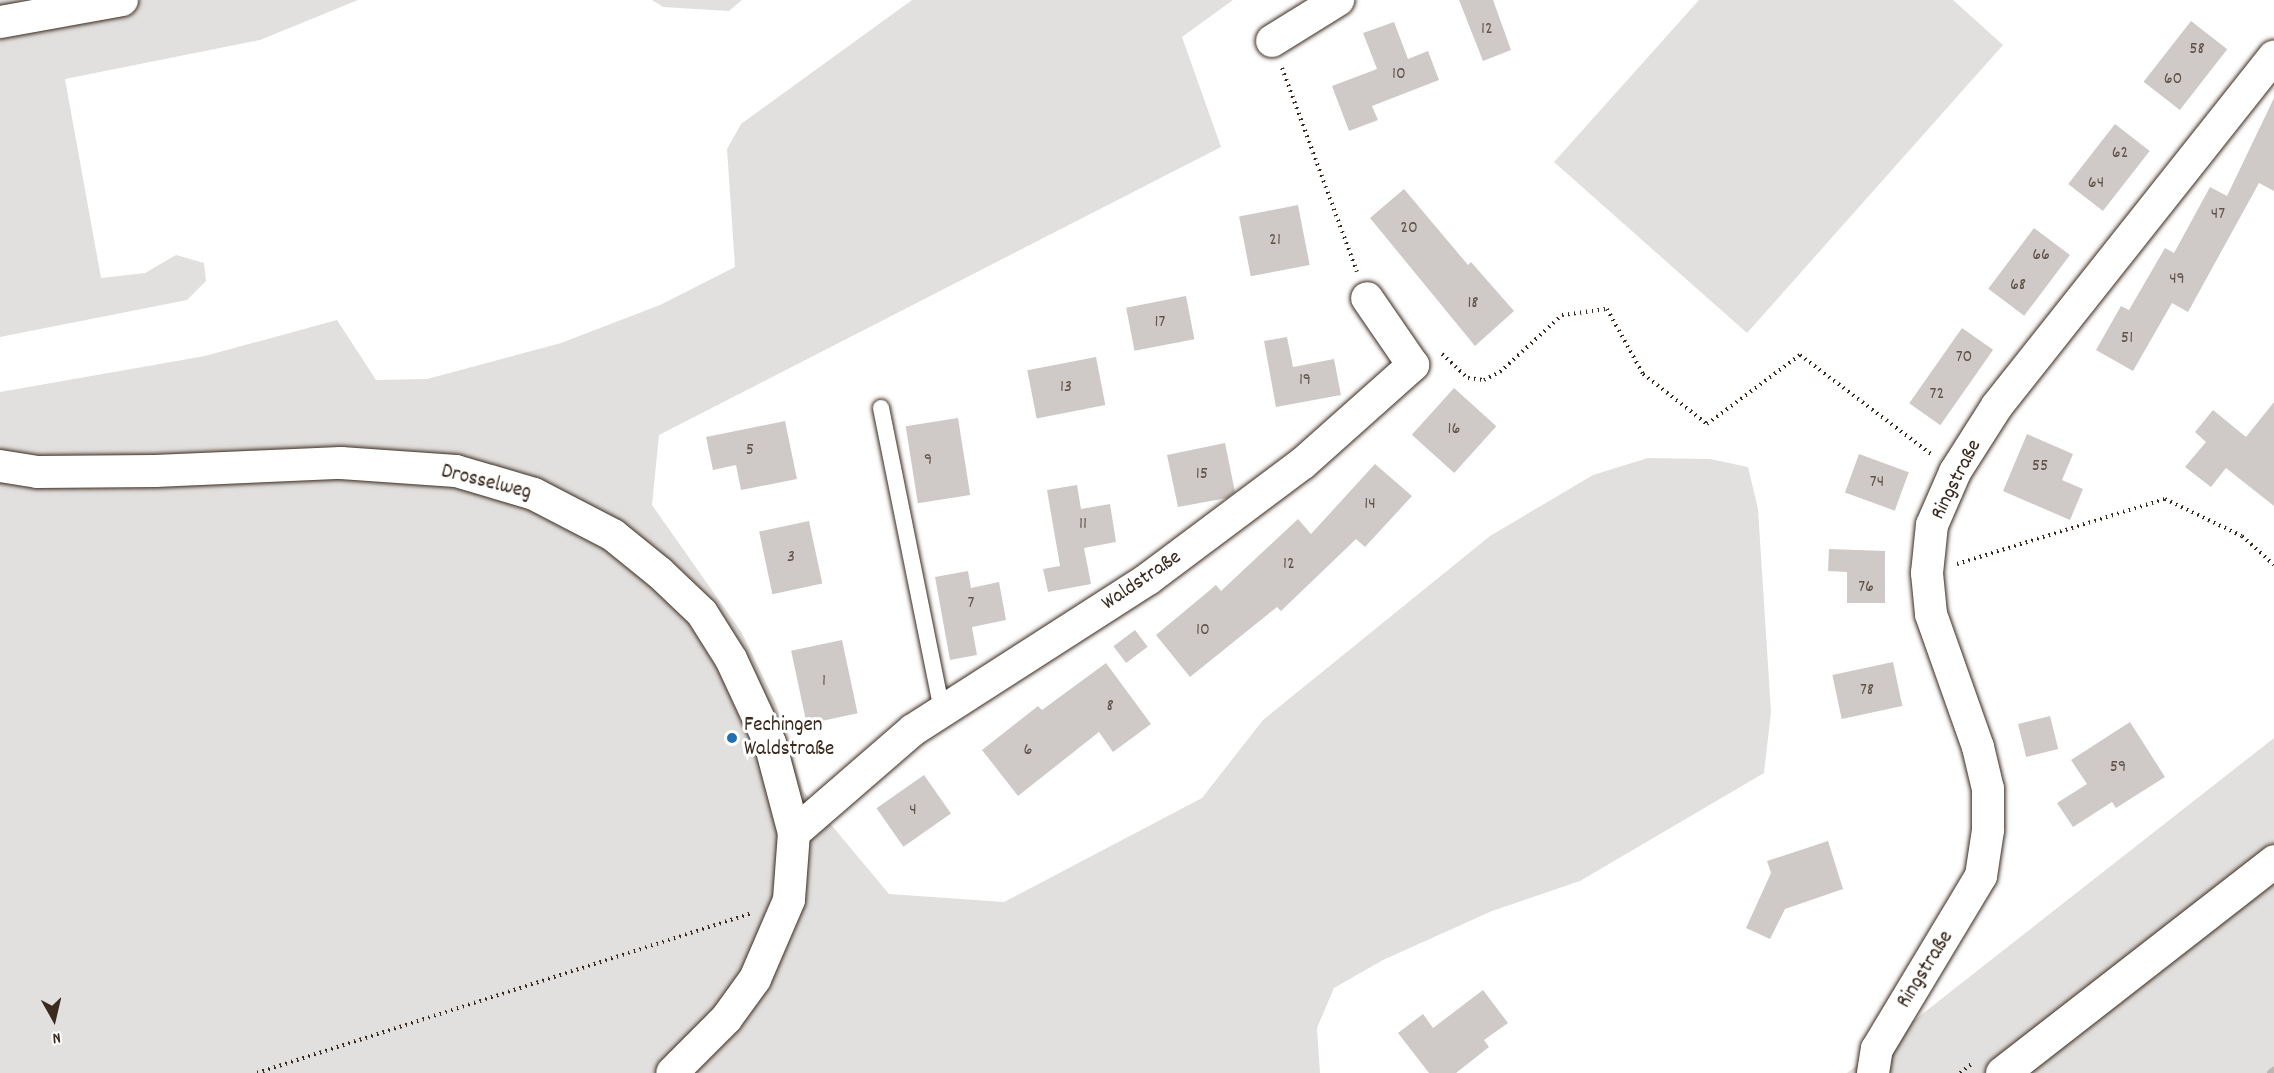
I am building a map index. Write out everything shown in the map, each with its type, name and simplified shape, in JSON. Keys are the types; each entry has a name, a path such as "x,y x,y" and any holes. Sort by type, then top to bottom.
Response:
{"main road":[{"path":"2002,1073 2274,861"}],"street":[{"path":"0,22 122,0"},
{"path":"1272,41 1338,0"},
{"name":"Ringstraße","path":"1873,1073 1877,1049 1982,876 1988,830 1988,789 1978,747 1931,614 1927,573 1932,525 1956,472 1997,406 2274,56"},
{"path":"1367,298 1413,365"},
{"name":"Waldstraße","path":"794,833 913,730 1148,579 1302,464 1413,365"},
{"name":"Drosselweg","path":"0,466 38,472 143,472 341,463 456,471 534,494 613,535 702,613 731,659 770,743 785,789 794,833"},
{"path":"672,1073 726,1019 755,979 789,900 794,833"}],"lane":[{"path":"881,408 942,711"}],"path":[{"path":"1272,41 1367,298"},
{"path":"1413,365 1435,348 1468,378 1484,380 1500,372 1562,315 1607,309 1643,374 1707,424 1800,355 1956,472"},
{"path":"1927,573 2165,499 2242,536 2274,565"},
{"path":"257,1073 789,900"}],"shaded area":[{"path":"0,0 358,0 260,40 65,79 101,278 145,273 176,255 204,263 206,281 187,300 0,337"},
{"path":"652,0 742,0 729,11 663,7"},
{"path":"912,0 1233,0 1182,37 1221,147 659,435 652,505 742,633 776,704 803,791 889,894 1004,902 1202,798 1263,720 1490,536 1593,475 1648,458 1710,459 1748,467 1758,509 1771,712 1764,773 1580,881 1492,911 1383,960 1334,988 1317,1028 1320,1073 0,1073 0,392 205,356 337,320 376,380 427,379 561,343 660,305 735,267 727,149 741,124"},
{"path":"1699,0 1953,0 2003,45 1747,333 1554,162"},
{"path":"2274,738 2274,1073 1847,1073"}],"building":[{"path":"1459,0 1493,0 1511,50 1483,61"},
{"path":"2191,21 2227,49 2180,110 2144,82"},
{"path":"1394,22 1408,59 1428,51 1439,80 1372,106 1378,120 1349,131 1332,86 1377,69 1363,33"},
{"path":"2274,98 2274,191 2259,183 2188,312 2172,303 2133,371 2096,350 2121,306 2129,310 2165,248 2174,253 2210,187 2227,196"},
{"path":"2115,124 2150,151 2103,211 2068,184"},
{"path":"1404,189 1468,265 1471,262 1514,311 1475,346 1370,218"},
{"path":"1298,205 1310,265 1251,276 1239,216"},
{"path":"2034,228 2070,255 2024,316 1988,289"},
{"path":"1186,296 1194,339 1135,351 1126,308"},
{"path":"1962,328 1993,350 1940,425 1909,403"},
{"path":"1287,337 1293,367 1334,359 1341,395 1276,407 1264,341"},
{"path":"1096,357 1105,405 1037,418 1027,370"},
{"path":"1454,388 1496,426 1454,473 1412,435"},
{"path":"2274,402 2274,506 2226,468 2211,487 2185,467 2206,442 2195,432 2213,410 2246,437"},
{"path":"958,418 970,495 918,503 906,426"},
{"path":"785,421 797,479 741,490 736,465 713,470 706,437"},
{"path":"2027,434 2073,454 2062,480 2083,489 2070,520 2003,491"},
{"path":"1225,443 1235,492 1227,498 1178,507 1167,455"},
{"path":"1859,454 1909,472 1895,511 1845,493"},
{"path":"1375,464 1412,496 1365,547 1356,539 1281,611 1277,607 1190,677 1156,635 1216,585 1221,591 1298,519 1311,534"},
{"path":"1077,485 1081,509 1110,504 1116,542 1084,548 1091,584 1048,592 1043,569 1060,566 1047,490"},
{"path":"809,521 822,584 772,594 759,532"},
{"path":"1829,549 1885,551 1885,603 1847,603 1847,572 1828,571"},
{"path":"968,571 971,588 999,582 1006,620 972,627 977,655 950,660 935,577"},
{"path":"1135,630 1148,647 1126,663 1113,646"},
{"path":"842,640 858,713 807,724 791,651"},
{"path":"1893,662 1902,706 1842,719 1832,675"},
{"path":"1106,663 1151,724 1113,752 1099,732 1018,796 982,750 1038,706 1042,710"},
{"path":"2050,716 2058,749 2026,757 2018,724"},
{"path":"2130,722 2165,777 2116,808 2112,802 2073,827 2057,803 2087,784 2071,760"},
{"path":"924,775 951,814 903,847 876,808"},
{"path":"1828,841 1843,889 1785,909 1770,939 1746,928 1771,873 1767,861"},
{"path":"1483,990 1508,1023 1484,1040 1489,1047 1456,1073 1429,1073 1398,1033 1423,1014 1433,1028"}],"place":[{"name":"Fechingen Waldstraße","path":"732,738"}]}
